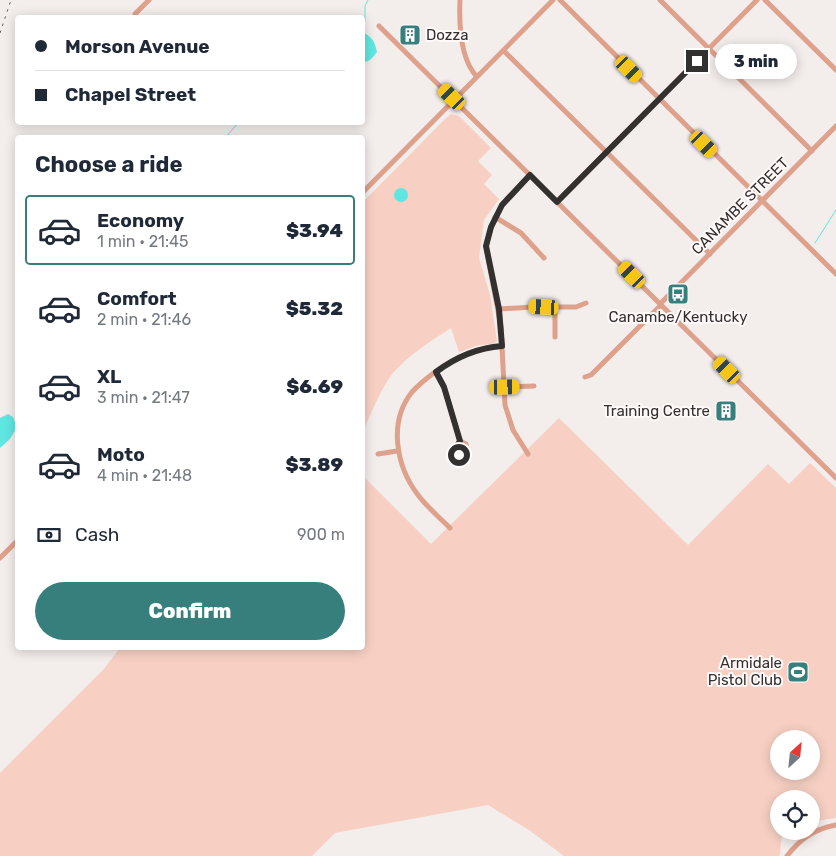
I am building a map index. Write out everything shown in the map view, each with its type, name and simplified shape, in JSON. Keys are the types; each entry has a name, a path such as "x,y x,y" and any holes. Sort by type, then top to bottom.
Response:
{"street":[{"path":"135,14 148,0"},
{"path":"460,0 459,20 465,56 477,77"},
{"path":"365,190 553,0"},
{"path":"560,0 836,274"},
{"path":"660,0 812,151"},
{"path":"557,202 757,0"},
{"path":"765,0 836,70"},
{"path":"379,26 836,478"},
{"path":"504,51 710,254"},
{"name":"CANAMBE STREET","path":"585,377 591,375 836,126"},
{"path":"528,454 513,430 505,405 499,309 486,246 495,217 502,205 530,175"},
{"path":"495,217 521,233 544,258"},
{"path":"499,309 576,307 586,303"},
{"path":"555,308 555,338"},
{"path":"450,528 418,495 407,479 397,451 398,424 403,407 412,392 436,372 463,354 502,346"},
{"path":"436,372 444,387 460,441"},
{"path":"505,387 534,386"},
{"path":"378,454 397,451"},
{"path":"0,558 15,543"},
{"path":"787,856 796,845 811,833 836,825"}],"shaded area":[{"path":"451,114 459,116 491,148 478,161 492,175 484,184 499,199 484,220 479,258 490,295 497,341 493,344 479,345 459,352 451,328 414,354 393,373 380,394 365,427 365,200"},
{"path":"559,418 688,545 768,464 789,484 810,463 836,488 836,818 820,821 820,790 770,790 770,840 781,840 779,856 564,856 529,830 488,805 335,833 312,856 0,856 0,773 103,670 118,650 365,650 365,478 431,544"}],"water":[{"path":"365,34 372,40 377,52 365,62"},
{"path":"401,188 406,190 408,195 406,200 401,202 396,200 394,195 396,190"},
{"path":"8,414 13,417 15,430 10,439 0,448 0,418"}],"waterway":[{"path":"365,15 365,6 368,0"},
{"path":"365,15 365,21"},
{"path":"228,135 236,125"},
{"path":"815,243 836,210"}],"railway":[{"path":"0,33 11,0"}],"place":[{"name":"Dozza","path":"410,35"},
{"name":"Canambe/Kentucky","path":"678,294"},
{"name":"Training Centre","path":"726,411"},
{"name":"Armidale Pistol Club","path":"798,672"}],"route":[{"path":"459,455 457,446 460,441 448,397 436,372 463,354 502,346 499,309 489,269 486,246 491,227 502,205 530,175 557,202 697,61"}]}
